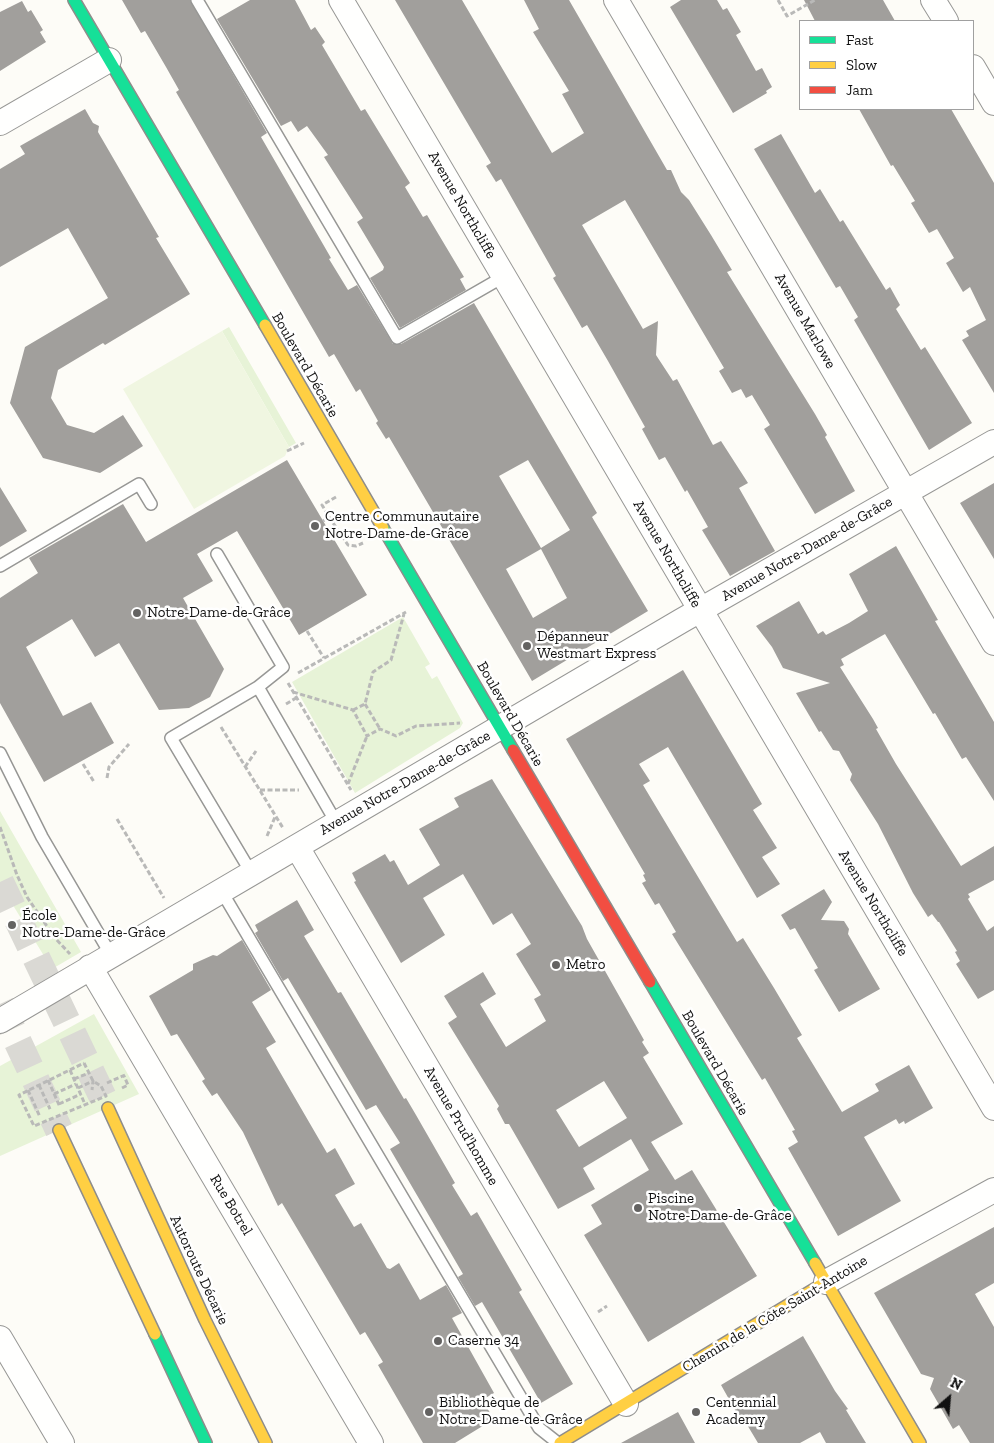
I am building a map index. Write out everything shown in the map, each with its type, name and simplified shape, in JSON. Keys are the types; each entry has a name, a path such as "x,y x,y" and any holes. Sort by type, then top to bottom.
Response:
{"main road":[{"name":"Boulevard Décarie","path":"74,0 920,1443"},
{"name":"Autoroute Décarie","path":"108,1108 205,1320 266,1443"},
{"path":"59,1130 204,1443"},
{"name":"Chemin de la Côte-Saint-Antoine","path":"559,1443 826,1282"}],"street":[{"name":"Avenue Northcliffe","path":"342,0 994,1108"},
{"name":"Avenue Marlowe","path":"616,0 994,643"},
{"path":"933,0 945,20"},
{"path":"0,123 109,60"},
{"path":"974,69 994,103"},
{"name":"Avenue Notre-Dame-de-Grâce","path":"0,1021 83,963 111,955 252,874 292,841 337,824 500,727 994,442"},
{"name":"Avenue Prud'homme","path":"292,841 626,1404"},
{"name":"Rue Botrel","path":"83,963 371,1443"},
{"name":"Chemin de la Côte-Saint-Antoine","path":"826,1282 994,1190"},
{"path":"0,1338 62,1443"}],"lane":[{"path":"197,0 397,338 503,276"},
{"path":"0,566 139,484 150,504"},
{"path":"217,554 283,667 258,686 171,738 252,874"},
{"path":"258,686 337,824"},
{"path":"0,753 42,837 111,955"},
{"path":"222,892 539,1428 559,1443"}],"path":[{"path":"778,0 787,16 815,0"},
{"path":"287,451 304,443"},
{"path":"336,497 322,505 329,517 348,545 356,546 363,543"},
{"path":"323,521 329,517"},
{"path":"295,675 404,613 391,660 373,672 365,704 380,729 396,736 416,726 457,723 466,725"},
{"path":"307,631 324,658"},
{"path":"289,679 287,682 292,692 348,785 367,736 380,729"},
{"path":"292,692 353,710 365,704"},
{"path":"353,710 367,736"},
{"path":"107,778 109,767 129,744"},
{"path":"231,744 292,841"},
{"path":"245,767 256,751"},
{"path":"83,764 94,782"},
{"path":"259,790 303,790"},
{"path":"266,841 276,816"},
{"path":"117,819 169,904"},
{"path":"0,827 16,875 27,897 55,938 83,963"},
{"path":"84,1063 92,1081 101,1086 106,1096 63,1114 53,1116 34,1126 18,1094 90,1060"},
{"path":"70,1070 86,1105"},
{"path":"54,1094 89,1073"},
{"path":"101,1086 128,1074"},
{"path":"48,1080 63,1114"},
{"path":"78,1088 92,1081"},
{"path":"39,1085 53,1116"},
{"path":"28,1090 43,1122"},
{"path":"59,1104 81,1094"},
{"path":"595,1313 607,1306"}],"green space":[{"path":"229,327 296,443 289,447 222,331"},
{"path":"222,331 289,447 285,456 194,509 123,389"},
{"path":"403,617 430,664 425,667 432,679 437,676 463,723 460,728 355,793 292,682"},
{"path":"0,811 81,952 52,969 0,884"},
{"path":"94,1014 139,1094 0,1156 0,1066"}],"building":[{"path":"122,0 190,0 267,133 261,137 331,258 329,259 348,290 357,285 393,344 401,344 474,303 597,513 592,517 648,611 532,681 389,437 386,439 376,423 378,421 360,389 356,392 334,354 329,357 176,92 179,90 166,67 145,31 141,33","holes":["528,460 570,530 541,548 499,476","541,549 567,598 533,618 506,569"]},
{"path":"250,0 295,0 311,30 315,27 325,42 322,45 361,111 365,109 410,183 405,187 423,217 427,215 464,277 460,279 466,290 400,328 370,278 383,270 384,267 357,222 363,218 324,157 328,155 307,126 298,132 291,121 281,126 217,19"},
{"path":"395,0 462,0 552,153 584,133 562,94 569,91 533,32 539,29 524,0 569,0 667,170 671,170 681,192 689,200 732,270 727,272 815,414 827,435 825,437 855,491 815,514 764,429 770,425 752,395 746,398 741,389 732,393 719,371 724,368 625,200 582,225 643,329 658,321 656,355 673,381 677,379 713,445 721,441 748,483 739,488 775,551 730,576 702,530 708,527 687,490 685,492 665,457 659,460 642,429 645,427 608,361 587,325 582,328 553,278 556,276 501,179 496,182 486,166 491,163"},
{"path":"681,0 717,0 723,10 727,8 741,32 736,35 756,71 762,68 772,87 766,91 767,93 733,113 670,7"},
{"path":"804,0 883,0 894,20 814,20"},
{"path":"22,1 28,12 31,10 43,30 40,32 46,42 0,71 0,12"},
{"path":"85,109 93,123 99,126 98,132 159,237 156,238 190,294 105,345 103,343 58,370 51,398 67,425 94,433 123,415 143,446 100,473 43,458 10,403 25,347 108,298 68,228 0,267 0,169 25,154 20,146"},
{"path":"860,110 952,110 994,183 994,393 962,340 969,336 966,331 986,320 970,287 963,292 946,263 954,258 937,229 929,233 911,203 915,201 893,165 891,166"},
{"path":"781,134 815,193 820,189 840,222 843,220 886,290 890,287 900,305 896,309 921,350 925,347 972,423 929,450 854,320 858,317 840,286 836,288 754,149"},
{"path":"287,460 367,595 299,635 237,531 197,554 213,581 183,598 224,669 210,697 189,708 159,710 119,643 95,657 72,619 26,647 63,716 91,702 114,743 44,782 0,703 0,598 38,573 29,558 123,504 146,542"},
{"path":"994,483 994,559 960,503"},
{"path":"0,487 27,531 0,547"},
{"path":"896,546 938,620 935,621 994,722 994,801 966,757 962,759 885,634 841,659 844,665 840,667 873,719 878,728 876,729 896,764 961,866 994,846 994,880 968,894 970,897 968,899 987,931 994,926 994,990 978,999 956,964 960,961 955,952 957,951 939,922 932,914 928,917 913,893 878,824 850,780 852,774 839,751 833,750 821,731 819,732 796,693 830,683 783,668 772,647 756,626 799,601 818,634 823,631 826,635 849,623 868,611 849,574"},
{"path":"683,670 762,804 753,810 777,848 762,857 780,884 757,898 668,747 639,764 650,781 643,785 737,942 743,938 774,988 802,1035 797,1038 842,1112 879,1091 875,1084 909,1065 933,1108 905,1124 904,1121 899,1124 896,1119 864,1137 901,1201 838,1236 788,1148 798,1142 792,1131 795,1130 765,1078 762,1080 672,934 676,932 659,903 655,905 642,883 646,881 643,875 645,874 566,739"},
{"path":"492,779 582,926 587,939 644,1040 642,1042 649,1053 643,1057 683,1124 651,1142 675,1180 692,1170 757,1276 648,1342 584,1235 602,1224 591,1205 649,1170 631,1139 583,1168 595,1189 558,1209 509,1124 505,1124 497,1109 499,1106 448,1023 457,1017 444,996 483,972 496,994 480,1004 506,1047 546,1021 534,999 541,995 516,954 531,944 512,913 493,925 463,874 423,898 445,935 401,963 354,882 356,881 352,873 385,854 390,862 394,860 408,885 440,865 419,829 459,807 454,798","holes":["604,1081 627,1118 579,1147 556,1110"]},
{"path":"824,889 832,902 821,920 844,921 849,929 848,934 880,989 839,1012 814,970 818,968 795,928 790,930 781,915"},
{"path":"297,900 314,930 304,936 338,993 341,992 404,1099 406,1098 455,1183 452,1185 471,1216 477,1212 522,1290 519,1292 573,1384 541,1403 482,1302 475,1306 458,1277 463,1274 390,1149 400,1143 376,1105 366,1110 288,978 283,981 255,933 258,931 255,925"},
{"path":"242,940 271,990 252,1002 276,1042 266,1048 327,1153 335,1148 355,1184 335,1195 354,1227 361,1223 387,1268 390,1269 399,1263 420,1300 446,1285 462,1313 452,1318 494,1393 482,1400 494,1419 455,1443 423,1443 378,1365 383,1362 365,1332 360,1335 282,1203 278,1206 243,1132 217,1093 212,1096 202,1081 205,1079 177,1034 171,1036 149,996 193,970 193,964 213,955 217,956"},
{"path":"994,1227 994,1283 975,1294 994,1327 994,1443 970,1443 959,1425 953,1429 930,1389 934,1378 921,1374 874,1293"},
{"path":"803,1336 835,1391 848,1409 846,1410 866,1443 826,1443 820,1432 800,1443 758,1443 746,1423 743,1424 721,1385"},
{"path":"678,1412 695,1443 621,1443"}],"tunnel":[{"path":"0,882 108,1108"},
{"path":"0,1004 59,1130"}],"traffic: fast":[{"path":"74,0 265,325"},
{"path":"383,528 513,750"},
{"path":"650,982 815,1263"},
{"path":"155,1334 206,1443"}],"traffic: slow":[{"path":"265,325 383,528"},
{"path":"108,1108 205,1320 266,1443"},
{"path":"59,1130 155,1334"},
{"path":"815,1263 920,1443"},
{"path":"560,1443 826,1282"}],"traffic: jam":[{"path":"513,750 650,982"}],"place":[{"name":"Centre Communautaire Notre-Dame-de-Grâce","path":"315,526"},
{"name":"Notre-Dame-de-Grâce","path":"137,613"},
{"name":"Dépanneur Westmart Express","path":"527,646"},
{"name":"École Notre-Dame-de-Grâce","path":"12,925"},
{"name":"Metro","path":"556,965"},
{"name":"Piscine Notre-Dame-de-Grâce","path":"638,1208"},
{"name":"Caserne 34","path":"438,1341"},
{"name":"Bibliothèque de Notre-Dame-de-Grâce","path":"429,1412"},
{"name":"Centennial Academy","path":"696,1412"}]}
